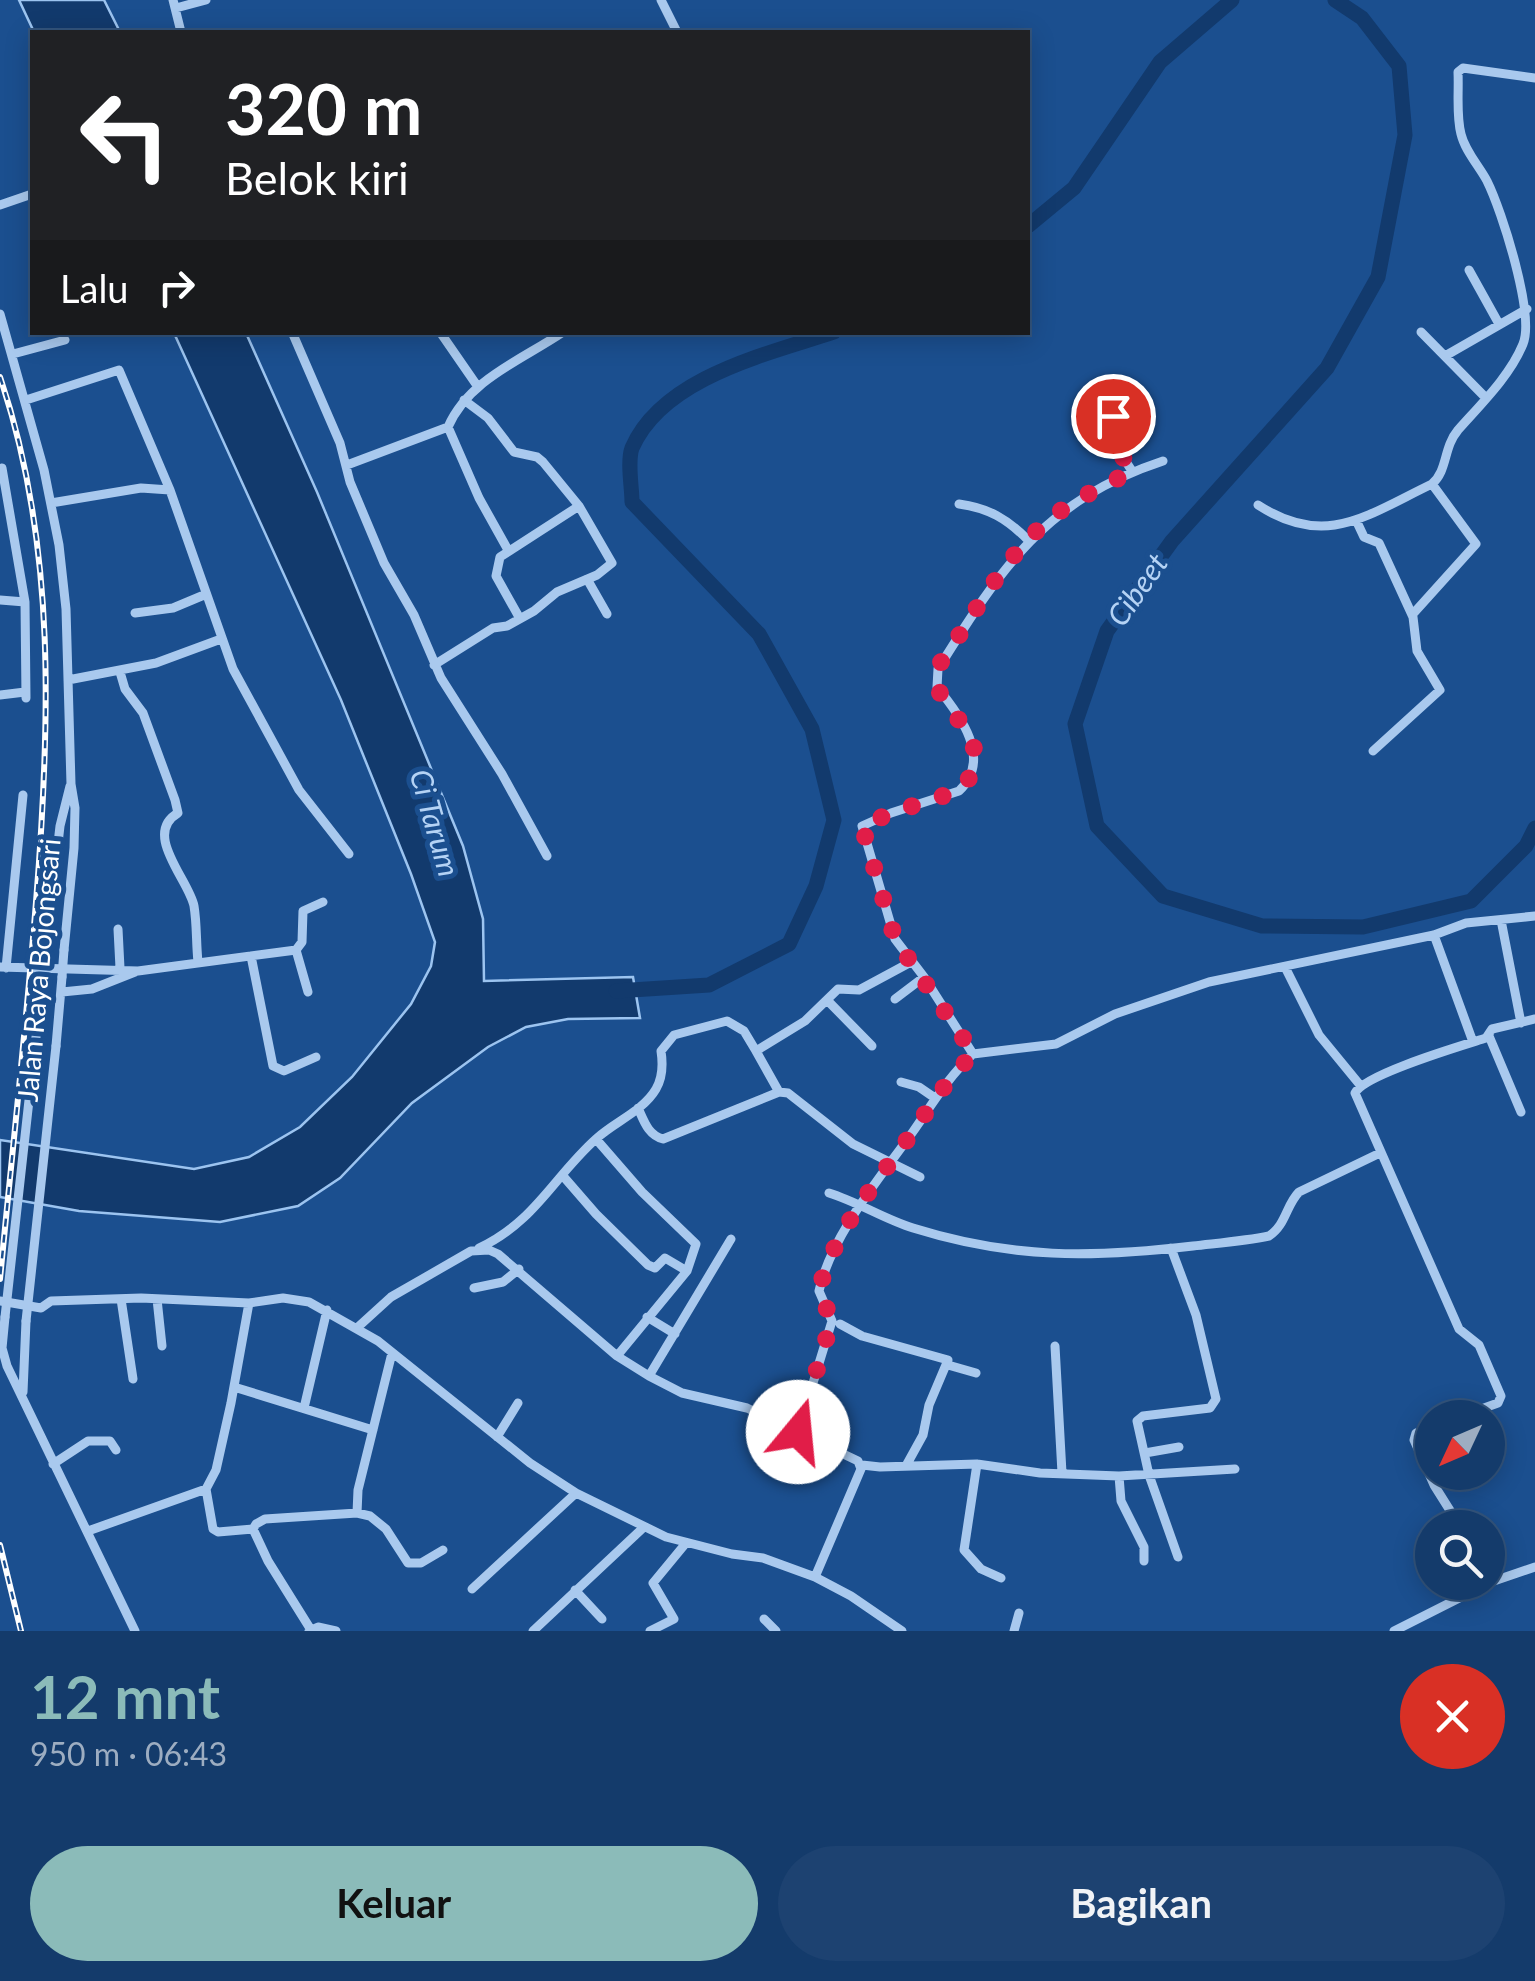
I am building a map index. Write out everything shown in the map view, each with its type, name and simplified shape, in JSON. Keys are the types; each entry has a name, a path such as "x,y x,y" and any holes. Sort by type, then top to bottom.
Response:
{"street":[{"path":"181,30 175,4 206,0"},
{"path":"661,0 676,30"},
{"path":"1258,505 1295,524 1332,527 1356,520 1432,484 1442,471 1448,442 1522,348 1527,309 1501,217 1460,131 1458,72 1463,68 1535,78"},
{"path":"0,205 30,195"},
{"path":"1469,270 1499,324"},
{"path":"1445,356 1527,309"},
{"name":"Jalan Raya Bojongsari","path":"0,314 51,503 64,582 75,808 62,992 26,1321 23,1400"},
{"path":"1421,332 1486,398"},
{"path":"293,335 384,563 414,616 434,665 502,774 547,856"},
{"path":"442,335 478,387"},
{"path":"347,465 448,427 464,400 478,387 558,335"},
{"path":"13,354 65,340"},
{"path":"26,400 120,370 182,517 204,595 233,669 286,770 350,854"},
{"path":"434,665 612,563 578,506 540,458 514,452 488,418 464,400"},
{"path":"1132,471 1106,431 1106,421 1113,416 1148,410"},
{"path":"448,427 479,498 508,550"},
{"path":"974,1054 895,939 862,826 965,785 973,768 973,743 937,687 938,669 981,600 1028,540 1059,512 1132,471 1163,460"},
{"path":"0,695 26,695 25,602 2,468"},
{"path":"1412,615 1476,544 1432,484"},
{"path":"51,503 140,488 170,490"},
{"path":"959,504 1009,520 1028,540"},
{"path":"519,617 496,576 500,557 578,506"},
{"path":"1356,520 1364,537 1379,543 1412,615 1417,651 1440,690 1373,750"},
{"path":"587,579 607,614"},
{"path":"135,614 174,608 204,595"},
{"path":"0,600 25,602"},
{"path":"68,680 120,672 191,652 221,639"},
{"path":"120,672 125,689 143,712 175,800 177,814 171,817 165,835 171,860 194,907 198,962"},
{"name":"Jalan Raya Bojongsari","path":"71,784 60,826 48,924 3,1357 136,1631"},
{"path":"23,796 3,967 138,971"},
{"path":"62,992 92,989 138,971 296,950 302,942 303,911 323,902"},
{"path":"798,1432 832,1320 820,1286 860,1203 935,1098 974,1054 1056,1044 1115,1014 1184,990 1434,935 1466,923 1535,916"},
{"path":"1501,920 1521,1023"},
{"path":"48,924 67,925"},
{"path":"118,930 120,968"},
{"path":"1434,935 1473,1042"},
{"path":"296,950 308,992"},
{"path":"251,956 273,1066 284,1071 316,1057"},
{"path":"756,1050 804,1020 838,989 859,990 911,962"},
{"path":"1285,967 1319,1035 1360,1085"},
{"path":"100,971 102,984"},
{"path":"894,999 924,977"},
{"path":"826,1000 872,1046"},
{"path":"1498,1400 1501,1396 1478,1345 1459,1328 1355,1098 1360,1085 1488,1036 1492,1029 1535,1019"},
{"path":"358,1327 390,1297 508,1234 596,1139 638,1108 656,1089 663,1069 662,1049 674,1035 726,1021 744,1031 778,1092"},
{"path":"1488,1036 1521,1112"},
{"path":"900,1082 919,1087 935,1098"},
{"path":"638,1108 646,1126 663,1139 778,1092 795,1095 854,1144 920,1177"},
{"path":"596,1139 642,1192 696,1244 687,1271 616,1356"},
{"path":"829,1192 908,1227 1015,1252 1067,1255 1171,1248 1269,1236 1278,1230 1299,1192 1380,1152"},
{"path":"563,1176 648,1265 655,1268 665,1258 687,1271"},
{"path":"649,1376 731,1239"},
{"path":"1171,1248 1196,1315 1216,1399 1210,1408 1139,1418 1137,1427 1149,1474 1178,1557"},
{"path":"471,1251 498,1254 519,1268 616,1356 649,1376 682,1393 747,1408 862,1464 977,1464 1118,1476 1235,1470"},
{"path":"474,1288 502,1282 519,1268"},
{"path":"0,1302 41,1308 51,1301 157,1299 249,1303 283,1298 309,1302 358,1327 497,1437 576,1493 686,1543 763,1558 815,1577 902,1631"},
{"path":"157,1299 162,1346"},
{"path":"121,1300 133,1379"},
{"path":"249,1303 216,1470 206,1490 210,1524 215,1530 253,1530"},
{"path":"304,1408 327,1310"},
{"path":"648,1317 675,1334"},
{"path":"840,1324 862,1336 945,1358 948,1365 929,1405 923,1435 907,1464"},
{"path":"1055,1346 1062,1474"},
{"path":"357,1513 358,1490 392,1353"},
{"path":"948,1365 976,1374"},
{"path":"234,1387 373,1430"},
{"path":"497,1437 518,1403"},
{"path":"54,1464 88,1441 110,1440 116,1450"},
{"path":"1145,1453 1179,1446"},
{"path":"815,1577 862,1464"},
{"path":"977,1464 964,1550 980,1569 1000,1578"},
{"path":"1118,1476 1121,1500 1144,1547 1144,1561"},
{"path":"88,1531 206,1490"},
{"path":"472,1589 576,1493"},
{"path":"253,1530 261,1520 357,1513 380,1522 408,1563 422,1563 444,1550"},
{"path":"535,1630 644,1527"},
{"path":"253,1530 310,1630 318,1627 336,1631"},
{"path":"681,1631 652,1583 686,1543"},
{"path":"1505,1575 1535,1567"},
{"path":"576,1590 602,1620"},
{"path":"1394,1631 1451,1600"},
{"path":"1014,1631 1019,1613"},
{"path":"764,1618 776,1631"},
{"path":"650,1631 674,1619"},
{"path":"877,1631 886,1620"}],"water":[{"path":"19,0 104,0 119,30 33,30"},
{"name":"Ci Tarum","path":"175,335 247,335 317,492 463,846 483,919 484,981 633,977 640,1018 568,1019 526,1027 488,1047 412,1103 340,1178 298,1206 220,1222 79,1211 0,1197 0,1140 194,1169 249,1157 300,1127 352,1077 411,1004 431,966 435,942 341,700"}],"waterway":[{"name":"Cibeet","path":"1030,224 1074,188 1160,62 1232,0"},
{"name":"Cibeet","path":"1335,0 1362,18 1399,66 1405,135 1378,277 1327,368 1172,541 1107,631 1075,724 1097,826 1163,896 1262,926 1363,927 1471,901 1526,846 1535,828"},
{"name":"Cibeet","path":"616,991 709,985 789,944 816,886 834,820 812,729 759,634 632,502 630,460 632,448 647,424 667,403 692,386 749,360 825,335"}],"railway":[{"path":"0,377 32,505 45,637 46,704 36,902 0,1279"},
{"path":"0,1545 21,1631"}],"route":[{"path":"798,1432 832,1320 819,1292 828,1266 860,1203 935,1098 974,1054 895,939 862,826 965,785 973,768 973,743 937,687 938,669 981,600 1028,540 1059,512 1132,471 1106,431 1106,421 1113,416"}]}
